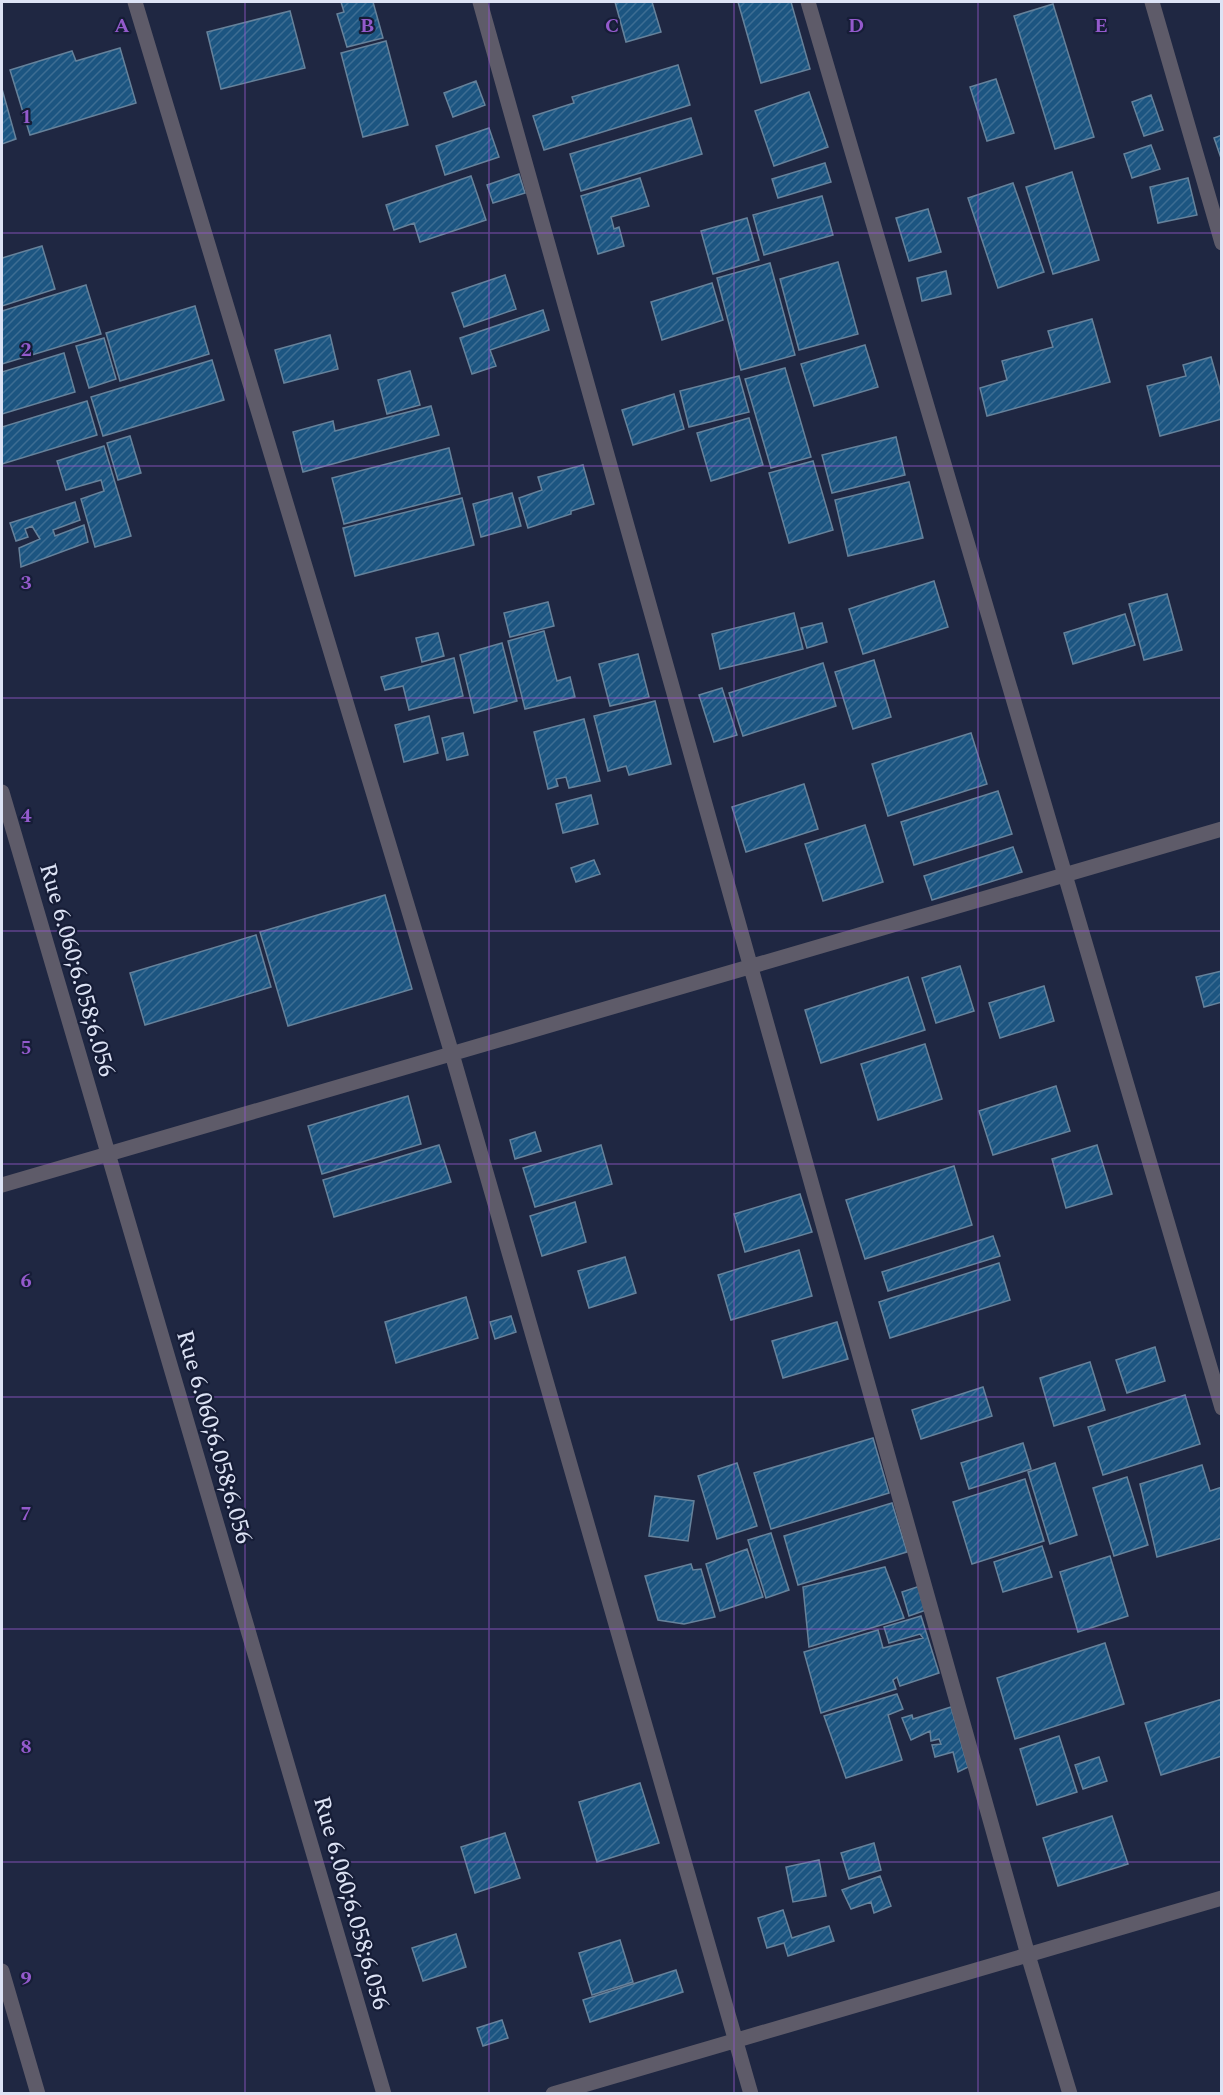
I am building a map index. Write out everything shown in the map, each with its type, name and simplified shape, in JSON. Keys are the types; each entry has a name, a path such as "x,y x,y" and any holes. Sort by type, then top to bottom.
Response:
{"street":[{"path":"135,2 452,1054 751,2094"},
{"path":"480,2 1028,1955 1070,2094"},
{"path":"808,2 1221,1408"},
{"path":"1152,2 1221,243"},
{"name":"Rue 6.060;6.058;6.056","path":"2,792 384,2094"},
{"path":"2,1185 1221,829"},
{"path":"553,2094 1221,1898"},
{"path":"2,1971 38,2094"}],"building":[{"path":"341,2 373,2 383,38 347,47 337,14 344,12"},
{"path":"615,2 652,2 661,32 626,42"},
{"path":"738,2 791,2 810,69 761,83"},
{"path":"1053,4 1094,137 1055,149 1014,16"},
{"path":"290,11 305,68 221,89 207,32"},
{"path":"386,41 408,125 363,137 341,53"},
{"path":"120,48 136,103 30,135 10,70 72,51 76,61"},
{"path":"678,65 690,105 544,150 533,116 574,103 572,97"},
{"path":"996,79 1014,133 987,141 970,87"},
{"path":"476,81 485,105 453,117 444,93"},
{"path":"2,89 16,139 2,144"},
{"path":"809,92 828,147 774,166 755,111"},
{"path":"1151,95 1163,130 1144,136 1132,102"},
{"path":"691,118 702,154 581,191 570,154"},
{"path":"489,128 499,157 445,175 436,146"},
{"path":"1222,135 1222,161 1214,138"},
{"path":"1151,145 1160,169 1132,178 1124,154"},
{"path":"825,163 831,182 778,198 772,179"},
{"path":"1072,172 1099,260 1053,274 1026,187"},
{"path":"519,174 525,193 493,203 487,185"},
{"path":"471,176 486,220 420,242 414,223 394,230 386,205"},
{"path":"640,178 649,206 611,217 614,229 619,227 624,246 598,254 581,196"},
{"path":"1188,178 1197,215 1158,223 1150,187"},
{"path":"1013,183 1044,272 998,288 968,198"},
{"path":"822,196 833,235 764,255 753,215"},
{"path":"928,209 941,252 909,261 896,218"},
{"path":"747,218 759,260 713,274 701,231"},
{"path":"42,246 55,289 2,306 2,258"},
{"path":"838,262 858,334 799,350 780,279"},
{"path":"770,263 795,355 741,370 717,278"},
{"path":"946,271 951,294 922,301 917,278"},
{"path":"505,275 516,309 464,327 452,293"},
{"path":"712,283 723,320 662,340 651,302"},
{"path":"86,285 101,334 2,364 2,311"},
{"path":"195,306 209,354 120,381 106,333"},
{"path":"543,310 549,330 490,350 496,366 472,374 460,338"},
{"path":"1092,319 1110,382 987,416 980,388 1007,380 1002,361 1053,347 1048,331"},
{"path":"330,335 338,369 284,383 275,350"},
{"path":"104,338 116,379 89,388 76,346"},
{"path":"865,345 878,387 814,406 801,364"},
{"path":"64,353 75,392 2,414 2,372"},
{"path":"1211,357 1222,396 1222,419 1160,436 1147,386 1186,376 1183,365"},
{"path":"212,360 224,400 103,436 91,397"},
{"path":"785,368 811,457 771,468 745,379"},
{"path":"410,371 420,405 387,414 378,380"},
{"path":"739,376 749,412 689,427 680,391"},
{"path":"674,394 684,429 633,445 622,410"},
{"path":"87,401 97,435 2,464 2,427"},
{"path":"431,406 439,435 303,472 293,432 333,421 335,431"},
{"path":"749,418 763,465 711,481 697,433"},
{"path":"130,436 141,473 118,480 107,443"},
{"path":"896,437 905,475 832,493 822,455"},
{"path":"104,446 131,536 95,547 81,499 104,491 101,480 66,490 57,461"},
{"path":"449,448 460,494 344,524 332,478"},
{"path":"813,461 833,530 789,543 769,473"},
{"path":"583,465 594,504 528,528 519,498 542,490 538,477"},
{"path":"909,482 923,538 848,556 835,500"},
{"path":"512,493 521,526 481,537 473,504"},
{"path":"462,498 474,545 355,576 343,528"},
{"path":"75,502 80,520 53,530 55,536 84,525 88,542 21,567 19,548 40,539 32,526 25,529 28,537 16,541 10,523"},
{"path":"934,581 948,627 863,654 849,609"},
{"path":"1167,594 1182,650 1144,660 1129,604"},
{"path":"548,602 554,626 510,637 504,613"},
{"path":"794,613 803,649 720,669 712,634"},
{"path":"1125,614 1135,645 1073,664 1064,633"},
{"path":"822,623 827,642 807,648 801,628"},
{"path":"544,631 557,681 570,677 575,697 525,709 508,641"},
{"path":"438,633 444,656 422,662 416,638"},
{"path":"502,643 517,701 474,713 460,655"},
{"path":"638,654 649,697 610,706 599,664"},
{"path":"454,658 463,696 409,710 403,686 385,690 381,677"},
{"path":"874,660 891,717 853,729 835,672"},
{"path":"823,663 836,706 743,736 729,693"},
{"path":"722,688 737,735 714,742 699,695"},
{"path":"655,701 671,764 629,775 626,766 608,771 594,716"},
{"path":"429,716 438,753 404,762 395,725"},
{"path":"584,719 600,781 569,788 566,777 556,779 558,786 548,789 534,732"},
{"path":"463,733 468,755 447,760 442,738"},
{"path":"971,733 987,784 888,816 872,764"},
{"path":"804,784 818,829 746,852 732,807"},
{"path":"998,791 1012,834 914,865 901,822"},
{"path":"591,795 598,824 563,833 556,804"},
{"path":"865,825 883,882 823,901 805,844"},
{"path":"1013,847 1022,872 932,900 924,876"},
{"path":"594,860 600,874 576,882 571,868"},
{"path":"385,895 412,989 288,1026 260,932"},
{"path":"256,935 271,987 145,1025 130,973"},
{"path":"960,966 974,1011 936,1023 922,978"},
{"path":"1222,971 1222,1002 1204,1007 1196,977"},
{"path":"908,977 925,1030 821,1063 805,1010"},
{"path":"1044,986 1054,1021 1000,1038 989,1003"},
{"path":"925,1044 942,1099 878,1120 861,1064"},
{"path":"1056,1086 1070,1131 993,1155 979,1111"},
{"path":"408,1096 421,1144 322,1174 308,1126"},
{"path":"535,1132 541,1151 515,1159 510,1140"},
{"path":"439,1145 451,1182 334,1217 323,1180"},
{"path":"601,1145 612,1184 535,1207 523,1168"},
{"path":"1097,1145 1112,1194 1066,1208 1052,1159"},
{"path":"954,1166 972,1225 865,1259 846,1200"},
{"path":"800,1194 812,1232 745,1252 734,1214"},
{"path":"575,1202 586,1242 542,1256 530,1216"},
{"path":"993,1236 1000,1256 888,1291 882,1272"},
{"path":"799,1250 812,1296 731,1320 718,1275"},
{"path":"625,1257 636,1293 589,1308 578,1271"},
{"path":"999,1263 1010,1300 890,1338 879,1302"},
{"path":"466,1297 478,1338 396,1363 385,1322"},
{"path":"511,1316 516,1332 495,1339 490,1322"},
{"path":"837,1322 848,1359 783,1378 772,1341"},
{"path":"1155,1347 1165,1381 1127,1393 1116,1360"},
{"path":"1090,1362 1105,1410 1054,1426 1040,1378"},
{"path":"983,1387 992,1416 921,1439 912,1410"},
{"path":"1185,1395 1200,1444 1103,1475 1088,1427"},
{"path":"873,1438 889,1493 771,1529 754,1473"},
{"path":"1023,1443 1031,1469 969,1489 961,1463"},
{"path":"737,1463 757,1526 717,1539 698,1476"},
{"path":"1055,1463 1077,1535 1050,1544 1028,1472"},
{"path":"1202,1465 1210,1491 1222,1487 1222,1538 1157,1557 1140,1484"},
{"path":"1127,1477 1148,1545 1114,1556 1093,1488"},
{"path":"1025,1479 1044,1541 972,1564 953,1502"},
{"path":"655,1496 694,1501 688,1541 649,1536"},
{"path":"892,1503 907,1552 798,1585 784,1536"},
{"path":"771,1533 789,1590 766,1598 748,1540"},
{"path":"1042,1546 1052,1577 1003,1592 994,1562"},
{"path":"747,1549 763,1597 720,1611 706,1564"},
{"path":"1110,1556 1128,1616 1078,1632 1060,1572"},
{"path":"691,1564 693,1570 701,1569 715,1617 684,1624 658,1620 645,1576"},
{"path":"885,1567 904,1618 809,1647 803,1587"},
{"path":"920,1586 926,1610 909,1616 902,1592"},
{"path":"921,1616 939,1673 900,1686 897,1677 893,1680 896,1689 821,1713 804,1652 878,1630 883,1648 923,1638 920,1634 889,1643 884,1627"},
{"path":"1105,1643 1124,1704 1015,1739 997,1678"},
{"path":"897,1694 903,1709 888,1715 902,1760 846,1778 824,1716"},
{"path":"1222,1699 1222,1756 1161,1775 1145,1723"},
{"path":"951,1707 968,1767 958,1772 953,1752 935,1757 932,1745 941,1744 939,1739 931,1741 930,1731 911,1740 902,1718 912,1715 913,1719"},
{"path":"1059,1736 1077,1792 1037,1805 1020,1749"},
{"path":"1099,1757 1107,1781 1083,1789 1075,1765"},
{"path":"640,1783 659,1843 597,1862 579,1802"},
{"path":"1112,1816 1128,1864 1058,1886 1043,1838"},
{"path":"505,1833 520,1878 475,1893 461,1847"},
{"path":"874,1843 881,1870 849,1879 841,1853"},
{"path":"819,1860 826,1896 793,1902 786,1867"},
{"path":"880,1876 891,1906 874,1913 871,1902 851,1909 842,1890"},
{"path":"783,1910 792,1938 829,1926 834,1941 788,1956 784,1943 767,1948 758,1918"},
{"path":"456,1934 466,1967 423,1981 412,1948"},
{"path":"620,1940 633,1982 592,1995 579,1953"},
{"path":"676,1970 683,1992 590,2022 583,2000"},
{"path":"502,2020 508,2038 483,2046 477,2028"}]}
